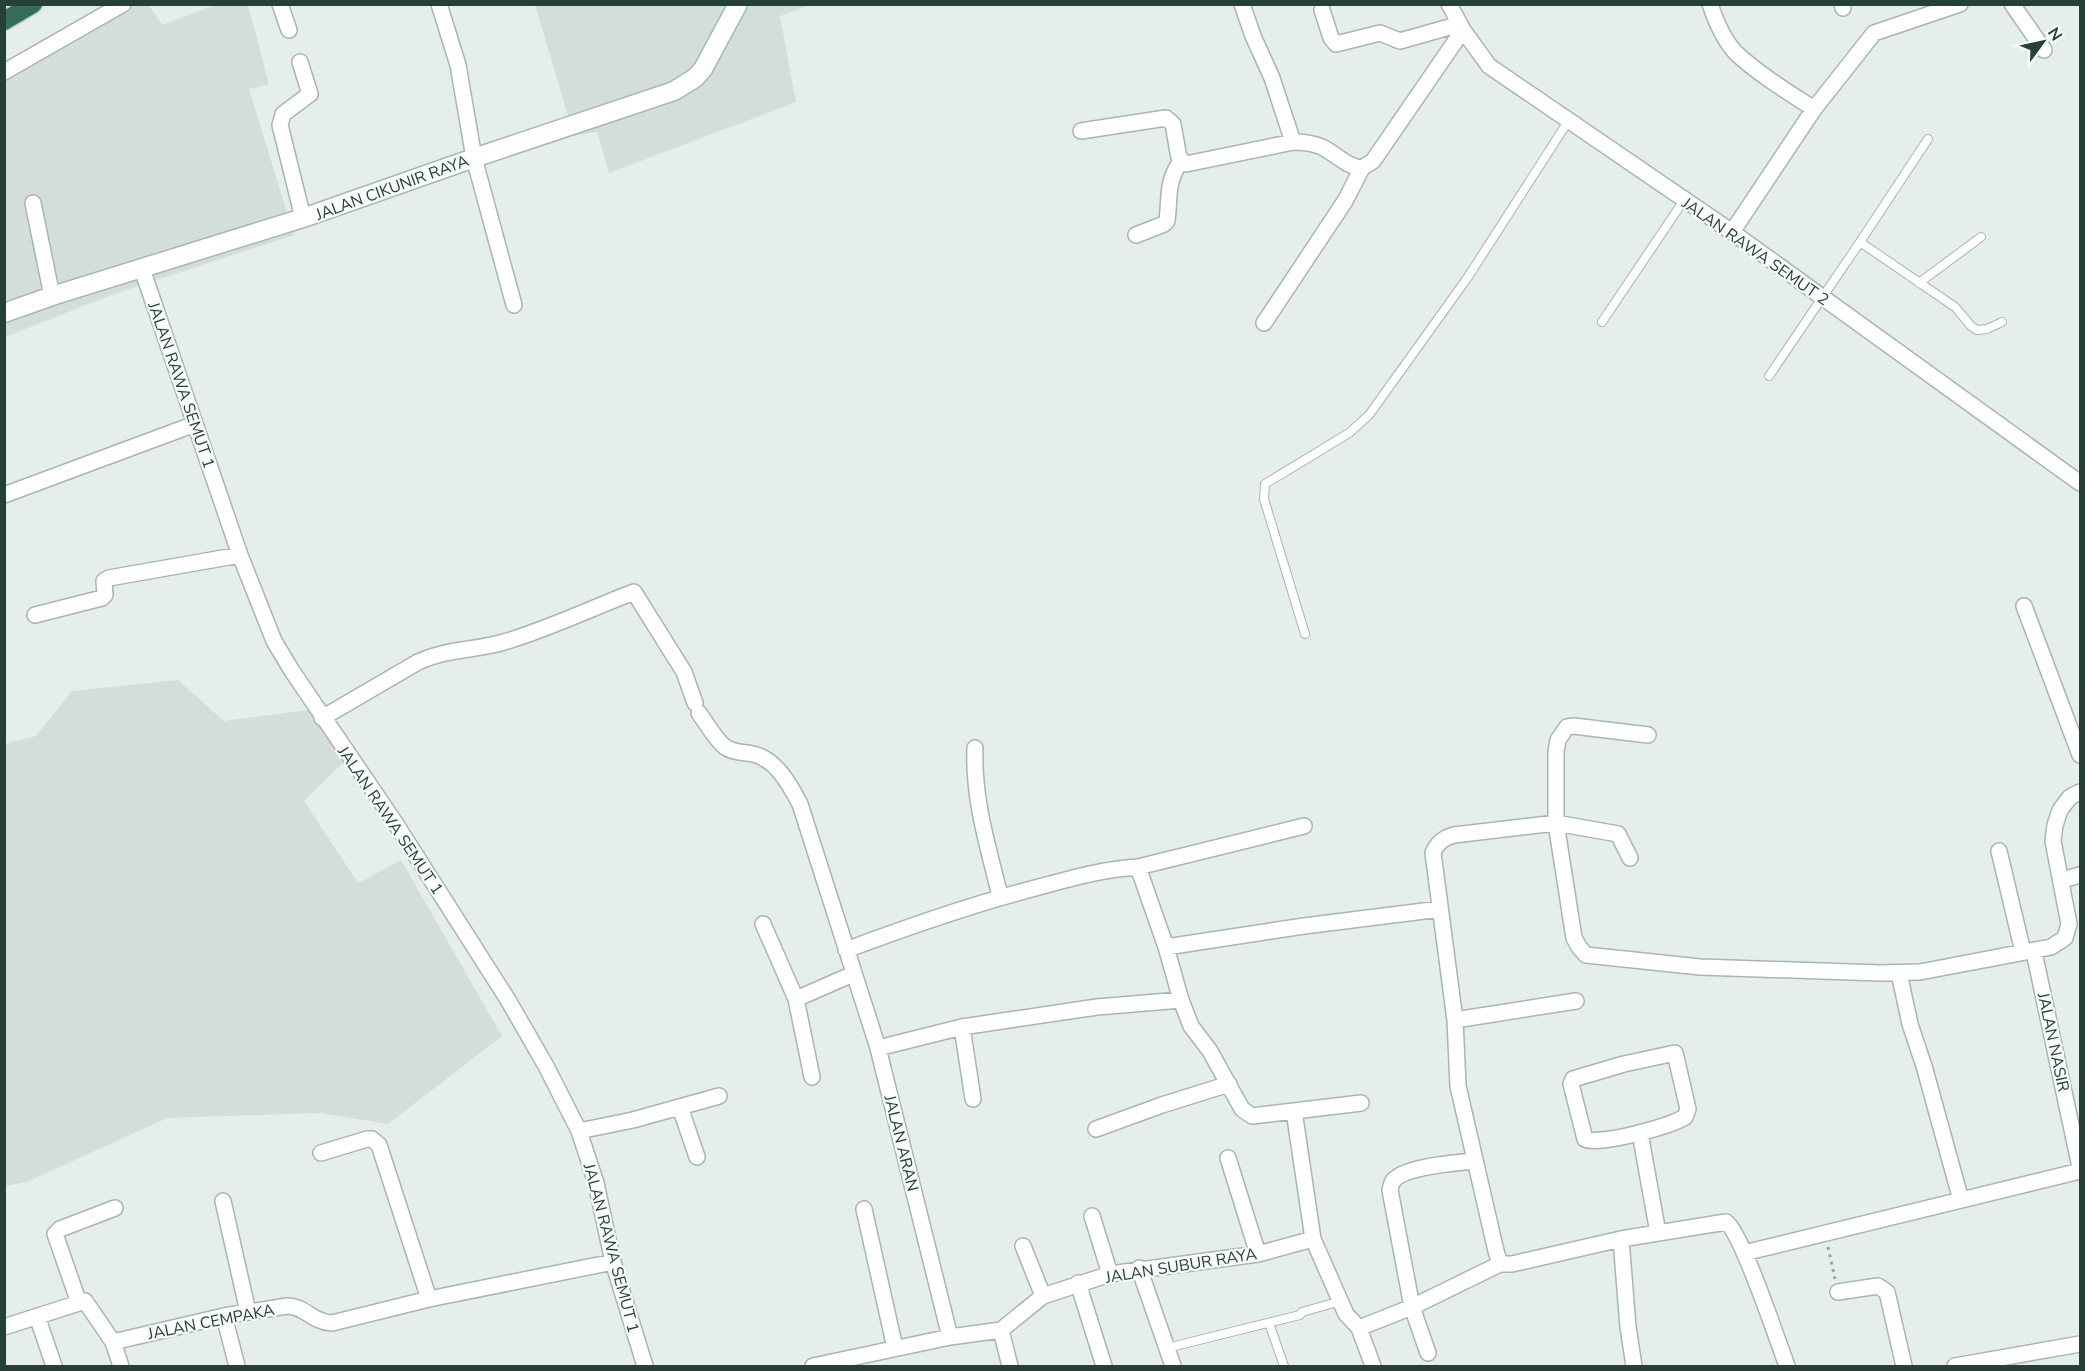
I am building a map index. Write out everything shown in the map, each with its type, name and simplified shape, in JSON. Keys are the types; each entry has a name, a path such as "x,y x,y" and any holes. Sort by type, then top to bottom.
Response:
{"highway":[{"path":"4,21 33,4"}],"street":[{"path":"4,72 123,4"},
{"path":"280,4 289,30"},
{"path":"439,4 458,65 474,158 514,305"},
{"name":"JALAN CIKUNIR RAYA","path":"4,314 52,296 303,218 684,86 695,78 711,57 738,4"},
{"path":"1242,4 1253,36 1272,78 1293,142"},
{"name":"JALAN RAWA SEMUT 2","path":"1449,4 1489,66 1732,232 2080,483"},
{"path":"1710,4 1720,31 1736,53 1776,84 1814,109"},
{"path":"1732,232 1814,109 1874,33 1960,4"},
{"path":"2012,4 2044,50"},
{"path":"1322,10 1331,38 1336,44 1380,33 1401,41 1462,27"},
{"path":"1264,323 1345,201 1362,168 1370,164 1378,154 1462,27"},
{"path":"300,62 310,94 283,114 280,125 303,218"},
{"path":"1081,131 1166,118 1173,124 1181,161 1169,182 1167,221 1136,235"},
{"path":"1181,161 1188,163 1293,142 1305,142 1322,147 1353,166 1362,168"},
{"path":"33,203 52,296"},
{"name":"JALAN RAWA SEMUT 1","path":"142,268 240,555 274,641 322,718 394,821 502,991 546,1066 579,1131 596,1183 613,1262 645,1366"},
{"path":"4,495 195,424"},
{"path":"35,615 102,598 105,595 104,581 109,578 240,555"},
{"name":"JALAN ARAN","path":"322,718 433,655 500,644 523,637 634,592 684,672 697,708 725,747 732,751 755,754 771,763 795,794 805,817 878,1048 950,1337"},
{"path":"2024,606 2080,755"},
{"path":"1648,735 1574,726 1567,727 1558,740 1556,752 1557,823 1574,938 1584,954 1700,967 1899,973 1920,972 2029,952 2059,943 2068,934 2069,924 2053,841 2055,825 2060,810 2070,796 2080,792"},
{"path":"975,748 974,775 977,806 1000,896"},
{"path":"1500,1264 1458,1086 1455,1020 1433,853 1441,841 1454,835 1557,823 1618,834 1630,858"},
{"path":"846,950 1000,896 1115,868 1138,867 1304,826"},
{"name":"JALAN NASIR","path":"1999,851 2029,952 2080,1169"},
{"path":"1138,867 1166,947 1180,1000 1191,1026 1210,1051 1246,1114 1252,1116 1362,1103"},
{"path":"2062,880 2080,875"},
{"path":"1166,947 1304,926 1440,909"},
{"path":"763,924 796,999 812,1077"},
{"path":"1899,973 1907,1014 1924,1066 1961,1200"},
{"path":"796,999 853,974"},
{"path":"878,1048 962,1027 1097,1007 1180,1000"},
{"path":"1455,1020 1576,1001"},
{"path":"962,1027 973,1099"},
{"path":"1675,1053 1688,1109 1687,1115 1683,1119 1640,1133 1593,1142 1585,1139 1571,1082 1578,1076 1675,1053"},
{"path":"1096,1129 1229,1084"},
{"path":"579,1131 633,1120 719,1096"},
{"path":"680,1107 697,1157"},
{"path":"1294,1111 1313,1239 1346,1314 1359,1328 1372,1366"},
{"path":"1640,1133 1658,1233"},
{"path":"321,1154 367,1139 372,1139 379,1145 429,1299"},
{"path":"1228,1158 1258,1254"},
{"path":"1428,1353 1412,1307 1390,1190 1393,1180 1402,1174 1428,1166 1475,1161"},
{"path":"1744,1253 2080,1169"},
{"path":"223,1200 248,1312"},
{"path":"79,1303 55,1234 60,1229 115,1208"},
{"path":"864,1209 896,1348"},
{"path":"1092,1216 1110,1274"},
{"path":"1359,1328 1412,1307 1500,1264 1512,1264 1621,1239 1726,1222 1731,1226 1744,1253 1787,1366"},
{"name":"JALAN SUBUR RAYA","path":"1001,1330 1043,1296 1078,1283 1139,1268 1193,1264 1258,1254 1313,1239"},
{"path":"1621,1239 1628,1327 1634,1366"},
{"path":"1023,1246 1043,1296"},
{"name":"JALAN CEMPAKA","path":"113,1342 224,1316 294,1306 318,1321 332,1323 429,1299 613,1262"},
{"path":"1139,1268 1173,1366"},
{"path":"1078,1283 1104,1366"},
{"path":"1838,1292 1878,1286 1887,1293 1904,1366"},
{"path":"4,1327 85,1301 113,1342 121,1366"},
{"path":"37,1316 54,1366"},
{"path":"224,1316 237,1366"},
{"path":"820,1366 950,1337 1001,1330 1010,1366"},
{"path":"1955,1366 2080,1344"}],"lane":[{"path":"1305,634 1264,499 1265,484 1349,433 1369,415 1468,277 1569,120"},
{"path":"1769,376 1928,139"},
{"path":"1602,322 1684,200"},
{"path":"1919,283 1981,237"},
{"path":"1860,242 1955,307 1977,330 1987,329 2002,322"},
{"path":"1167,1348 1269,1323 1341,1301"},
{"path":"1269,1323 1284,1366"}],"path":[{"path":"1826,1234 1838,1292"}],"shaded area":[{"path":"103,5 149,5 162,25 215,5 248,5 269,84 249,89 294,235 114,294 5,337 5,61"},
{"path":"535,5 811,5 780,16 796,102 609,173 597,132 574,136"},
{"path":"178,680 224,721 308,710 348,758 304,801 358,883 401,860 502,1036 388,1124 320,1113 167,1118 27,1182 5,1186 4,744 36,736 72,691"}]}
